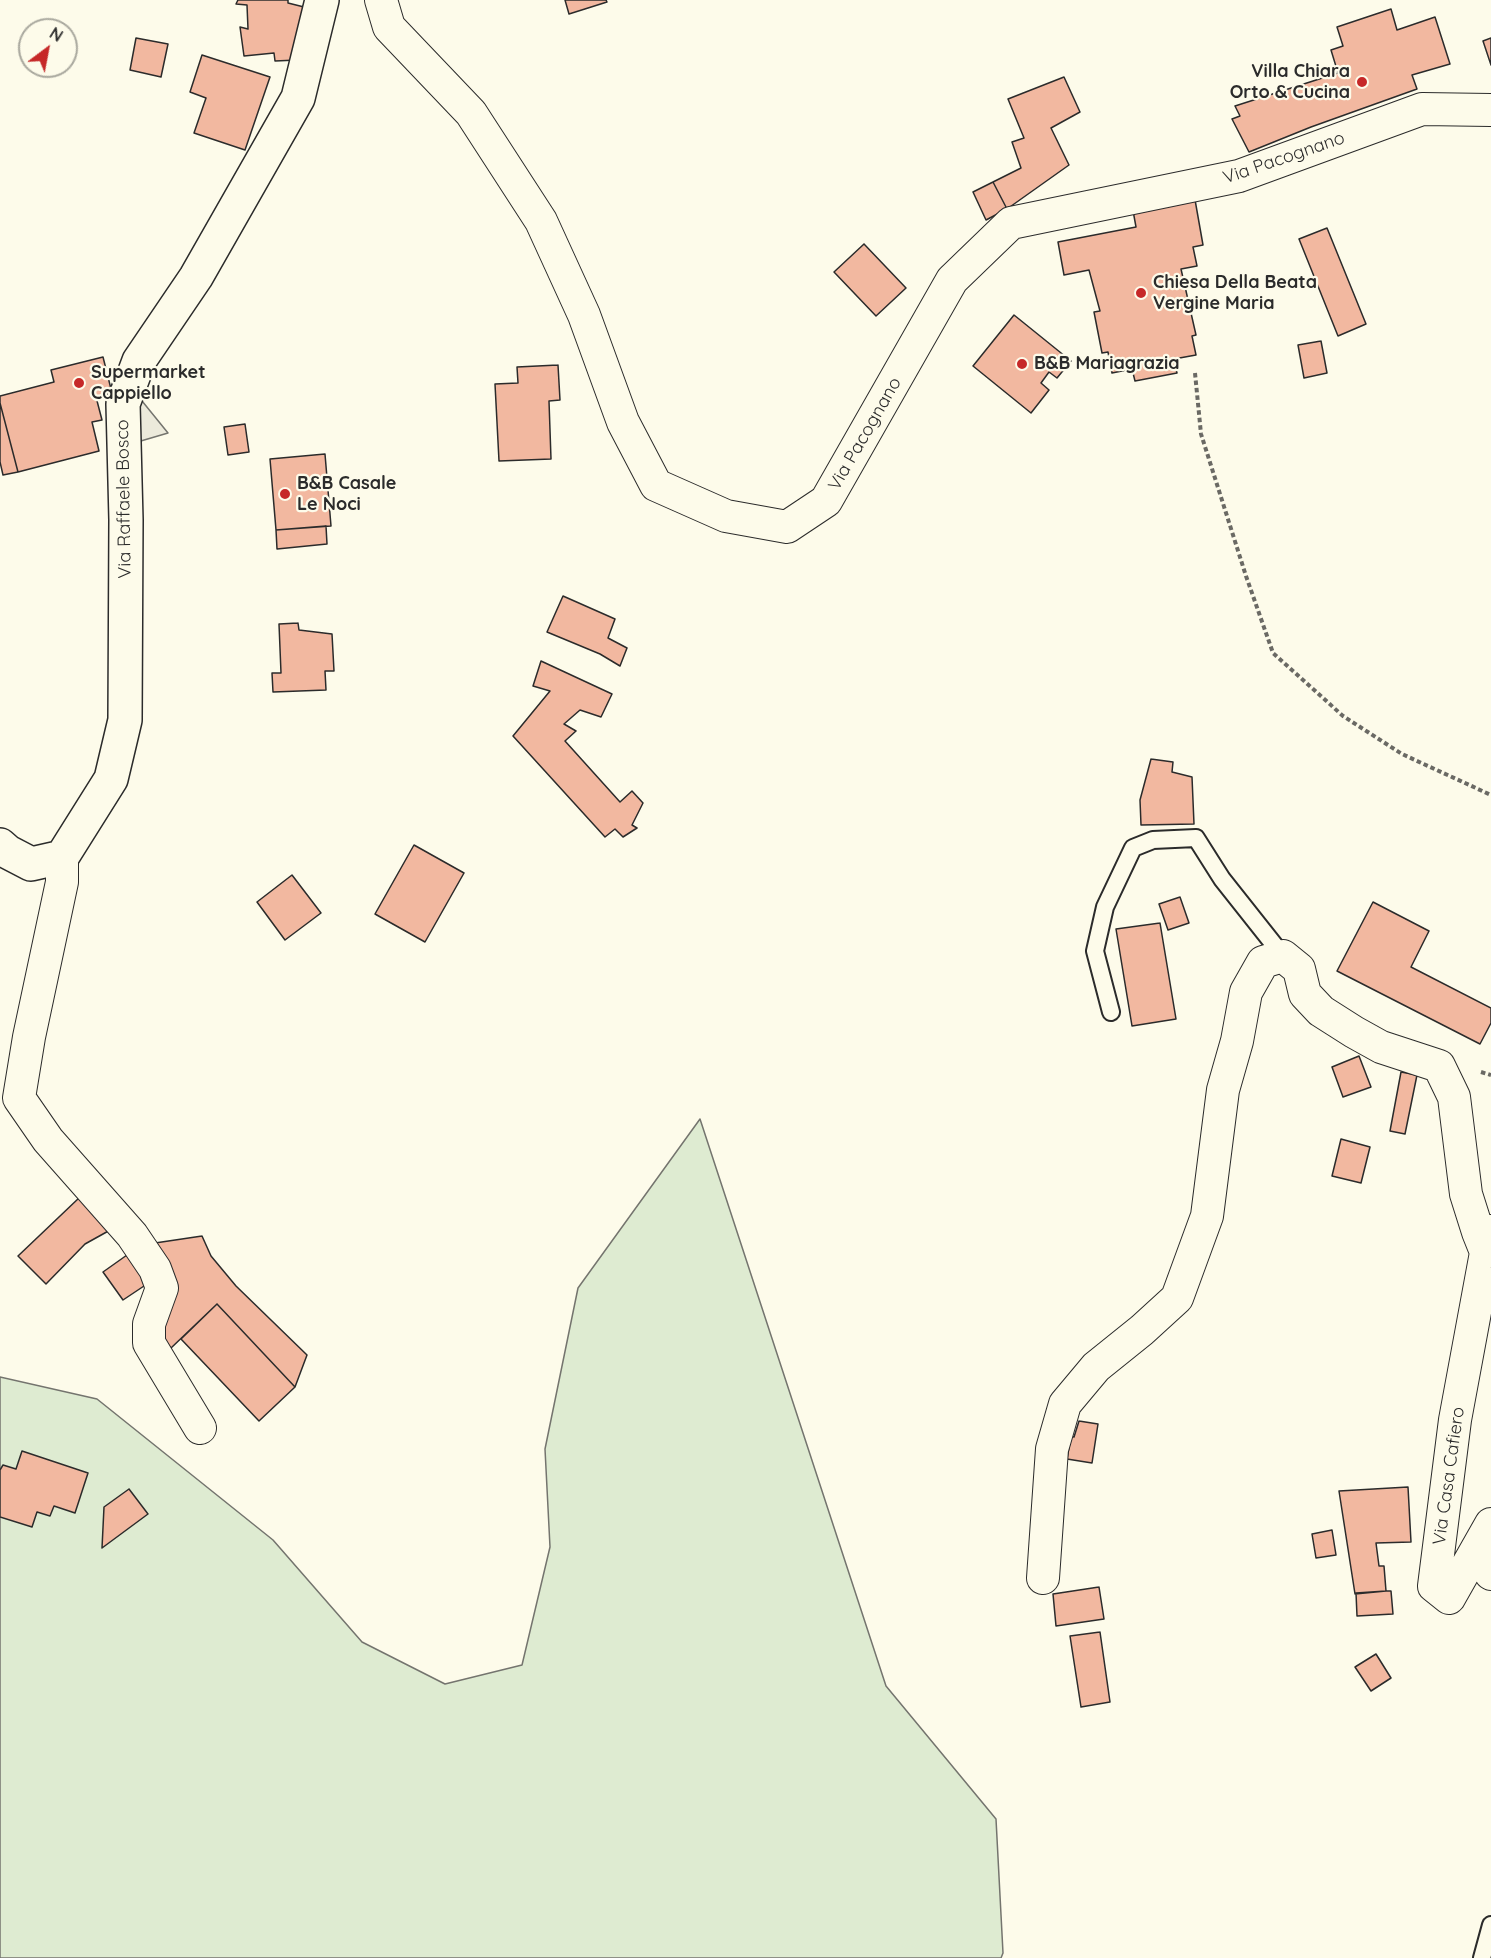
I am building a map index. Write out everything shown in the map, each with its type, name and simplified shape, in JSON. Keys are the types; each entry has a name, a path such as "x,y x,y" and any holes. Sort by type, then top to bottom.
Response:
{"street":[{"name":"Via Raffaele Bosco","path":"62,856 111,779 125,720 126,520 123,404 139,361 196,277 298,98 322,0"},
{"name":"Via Pacognano","path":"381,0 389,27 471,113 541,221 584,315 622,422 656,485 726,516 787,527 826,501 952,280 1011,223 1239,176 1422,109 1491,110"},
{"path":"0,845 8,852 32,864 62,856 62,882 29,1037 19,1098 48,1140 132,1234 155,1269 162,1288 149,1324 149,1343 200,1428"},
{"path":"1043,1578 1052,1449 1065,1404 1096,1367 1177,1298 1207,1216 1223,1090 1237,1041 1246,992 1263,962 1283,956 1299,969 1305,994 1321,1011 1381,1047 1439,1066 1454,1097 1466,1194 1478,1232 1489,1240"},
{"name":"Via Casa Cafiero","path":"1489,1240 1455,1420 1434,1586 1449,1598 1489,1527"},
{"name":"Via Casa Cafiero","path":"1489,1527 1491,1574"}],"lane":[{"path":"1111,1012 1095,951 1105,907 1133,848 1153,840 1196,838 1222,879 1283,956"},
{"path":"1482,1958 1491,1924"}],"path":[{"path":"1195,373 1201,434 1273,653 1343,716 1401,754 1491,795"}],"green space":[{"path":"700,1119 886,1686 996,1819 1003,1953 1001,1958 0,1958 0,1377 97,1399 273,1540 362,1642 445,1684 522,1665 550,1547 545,1449 578,1288"}],"shaded area":[{"path":"138,396 168,433 134,443"}],"building":[{"path":"238,0 288,0 288,3 308,8 297,60 275,61 274,53 244,56 240,27 248,29 247,5 236,4"},
{"path":"565,0 606,0 607,2 569,14"},
{"name":"Villa Chiara Orto & Cucina","path":"1391,9 1397,30 1435,17 1450,64 1412,75 1417,89 1249,152 1232,119 1240,116 1235,106 1338,73 1331,50 1343,46 1337,27"},
{"path":"136,38 168,44 161,77 130,70"},
{"path":"1491,38 1491,65 1483,41"},
{"path":"202,55 270,77 245,150 194,133 206,98 190,92"},
{"path":"1064,77 1080,112 1051,128 1069,165 1007,209 993,182 1021,168 1012,142 1024,138 1008,99"},
{"path":"993,182 1007,209 986,220 973,192"},
{"name":"Chiesa Della Beata Vergine Maria","path":"1194,194 1203,245 1193,247 1197,266 1181,269 1196,335 1192,336 1196,355 1174,359 1177,373 1135,381 1132,369 1112,373 1108,352 1102,353 1094,312 1100,311 1089,270 1064,275 1058,242 1136,227 1132,205"},
{"path":"1327,228 1366,324 1338,336 1299,239"},
{"path":"864,244 906,288 876,316 834,272"},
{"name":"B&B Mariagrazia","path":"1014,315 1071,361 1057,378 1049,372 1041,383 1049,390 1031,413 973,366"},
{"path":"1321,341 1327,373 1304,378 1298,345"},
{"path":"103,357 112,393 96,397 102,420 92,422 99,451 18,472 0,396 54,382 51,370"},
{"path":"558,365 560,400 549,401 551,459 499,461 495,384 518,383 517,367"},
{"path":"0,403 18,472 3,475 0,462"},
{"path":"245,424 249,452 228,455 224,427"},
{"path":"325,454 331,526 276,530 270,459"},
{"path":"326,526 327,544 277,549 276,530"},
{"path":"563,596 615,619 608,638 627,648 620,666 600,654 547,632"},
{"path":"298,623 299,630 332,634 334,671 325,671 326,690 273,692 272,673 281,673 279,624"},
{"path":"541,661 612,694 601,717 580,710 564,724 576,731 565,741 620,802 632,791 643,803 632,825 637,828 623,837 615,829 605,837 513,736 550,691 533,686"},
{"path":"1151,759 1173,762 1172,772 1192,777 1194,824 1141,825 1140,800"},
{"path":"414,845 464,873 425,942 375,914"},
{"path":"292,875 321,913 285,940 257,902"},
{"path":"1180,897 1189,923 1168,930 1159,904"},
{"path":"1373,902 1429,931 1411,967 1491,1008 1491,1023 1480,1044 1337,971"},
{"path":"1160,923 1176,1019 1132,1026 1116,929"},
{"path":"1359,1056 1371,1087 1343,1097 1332,1067"},
{"path":"1401,1072 1417,1075 1405,1134 1390,1131"},
{"path":"1341,1139 1370,1147 1361,1183 1332,1176"},
{"path":"80,1197 112,1229 85,1244 46,1284 18,1256"},
{"path":"202,1236 211,1256 236,1286 307,1355 295,1387 217,1304 171,1348 160,1338 155,1243"},
{"path":"127,1255 147,1284 123,1300 103,1272"},
{"path":"217,1304 295,1387 259,1421 181,1339"},
{"path":"1079,1421 1098,1424 1092,1463 1067,1459 1071,1436 1074,1437"},
{"path":"22,1451 88,1473 75,1513 54,1506 50,1516 37,1512 32,1527 0,1517 0,1470 3,1465 16,1469"},
{"path":"1408,1487 1411,1542 1376,1543 1379,1566 1384,1566 1386,1591 1355,1594 1339,1491"},
{"path":"129,1489 148,1514 102,1548 104,1507"},
{"path":"1332,1530 1336,1555 1316,1558 1312,1534"},
{"path":"1099,1587 1104,1619 1056,1626 1053,1594"},
{"path":"1391,1591 1393,1614 1357,1616 1356,1593"},
{"path":"1100,1632 1110,1702 1081,1707 1070,1636"},
{"path":"1376,1654 1391,1678 1371,1691 1355,1667"}],"place":[{"name":"Villa Chiara Orto & Cucina","path":"1362,82"},
{"name":"Chiesa Della Beata Vergine Maria","path":"1141,293"},
{"name":"B&B Mariagrazia","path":"1022,364"},
{"name":"Supermarket Cappiello","path":"79,383"},
{"name":"B&B Casale Le Noci","path":"285,494"}]}
